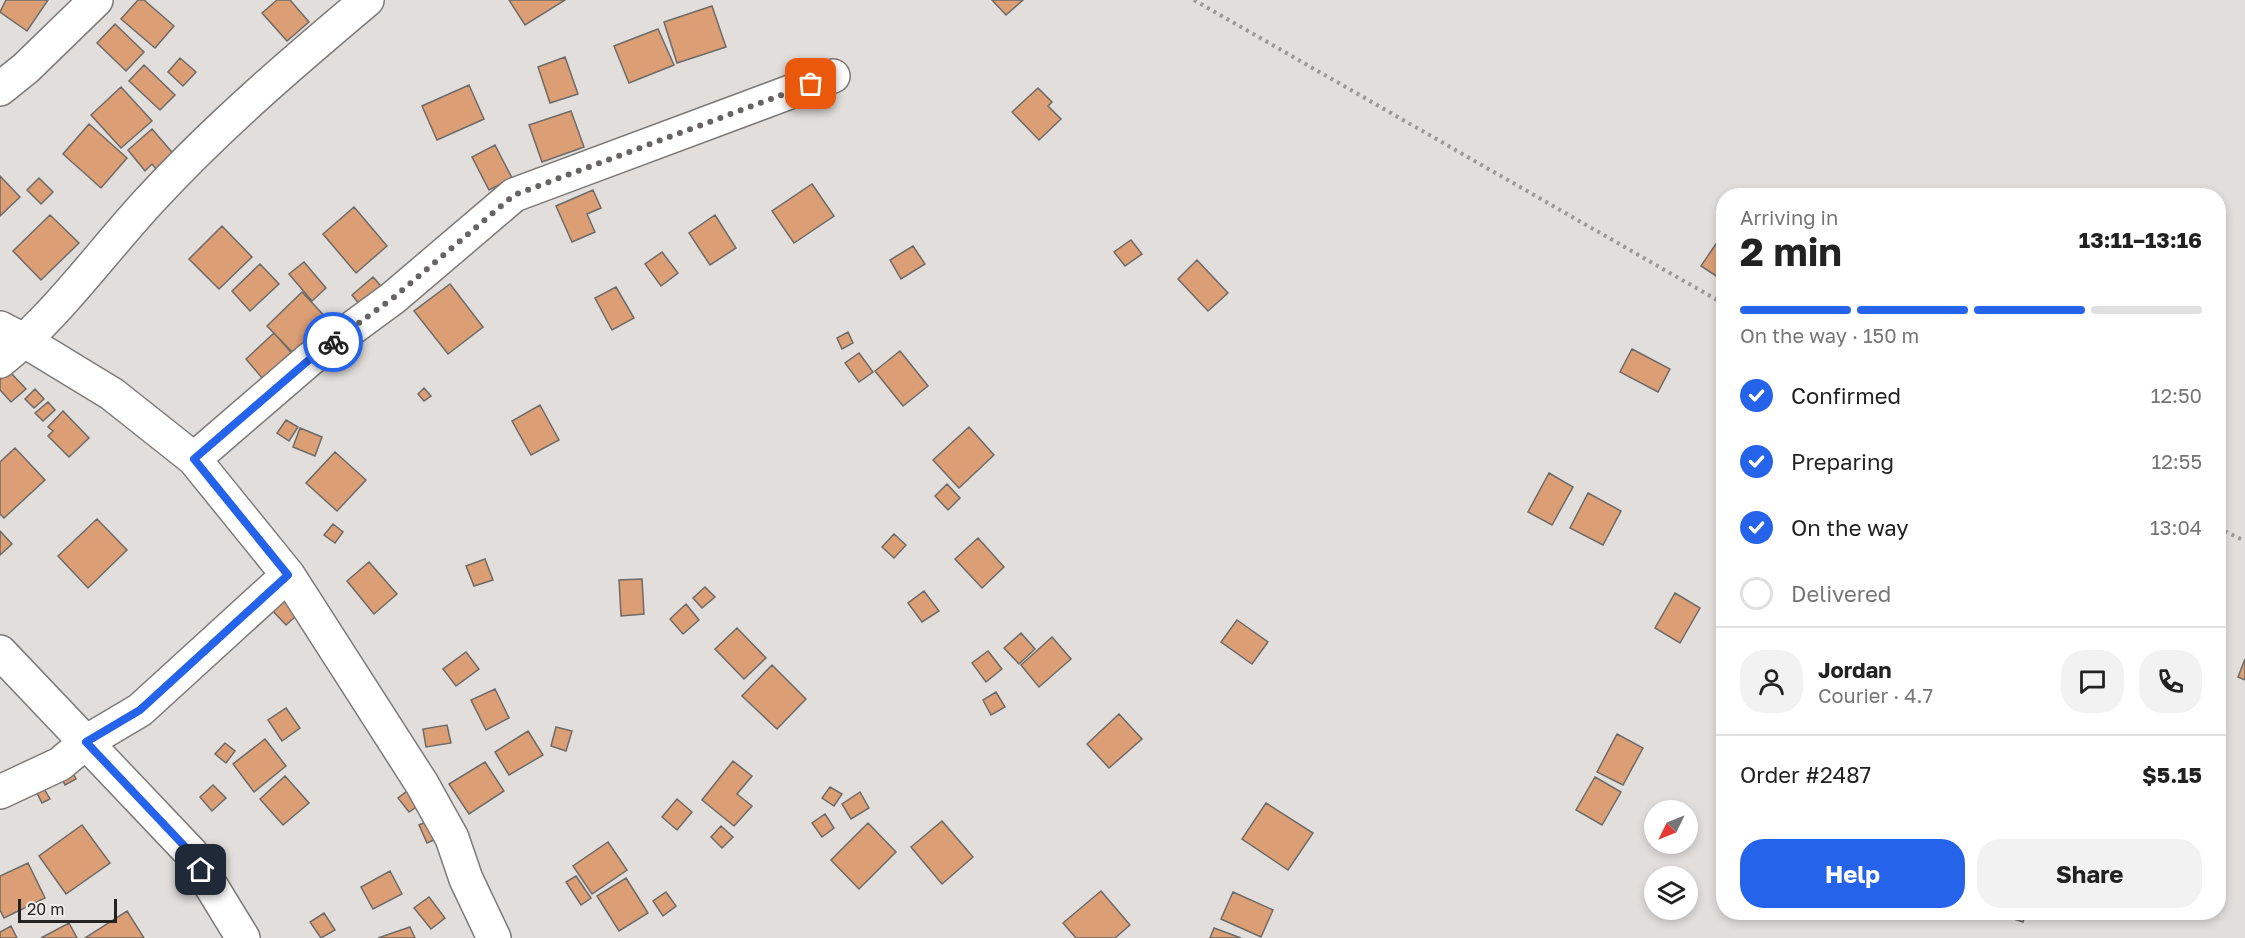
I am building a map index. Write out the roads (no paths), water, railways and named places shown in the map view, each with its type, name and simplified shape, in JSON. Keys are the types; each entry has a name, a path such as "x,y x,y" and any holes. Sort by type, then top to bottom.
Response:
{"street":[{"path":"0,89 26,68 96,0"},
{"path":"0,361 13,334 255,95 367,0"},
{"path":"194,459 310,359 393,298 514,195 833,76"},
{"path":"13,334 112,394 194,459 288,575 422,784 452,838 466,879 494,938"},
{"path":"0,792 60,764 86,742 140,710 288,575"},
{"path":"0,652 191,853 243,938"}]}
